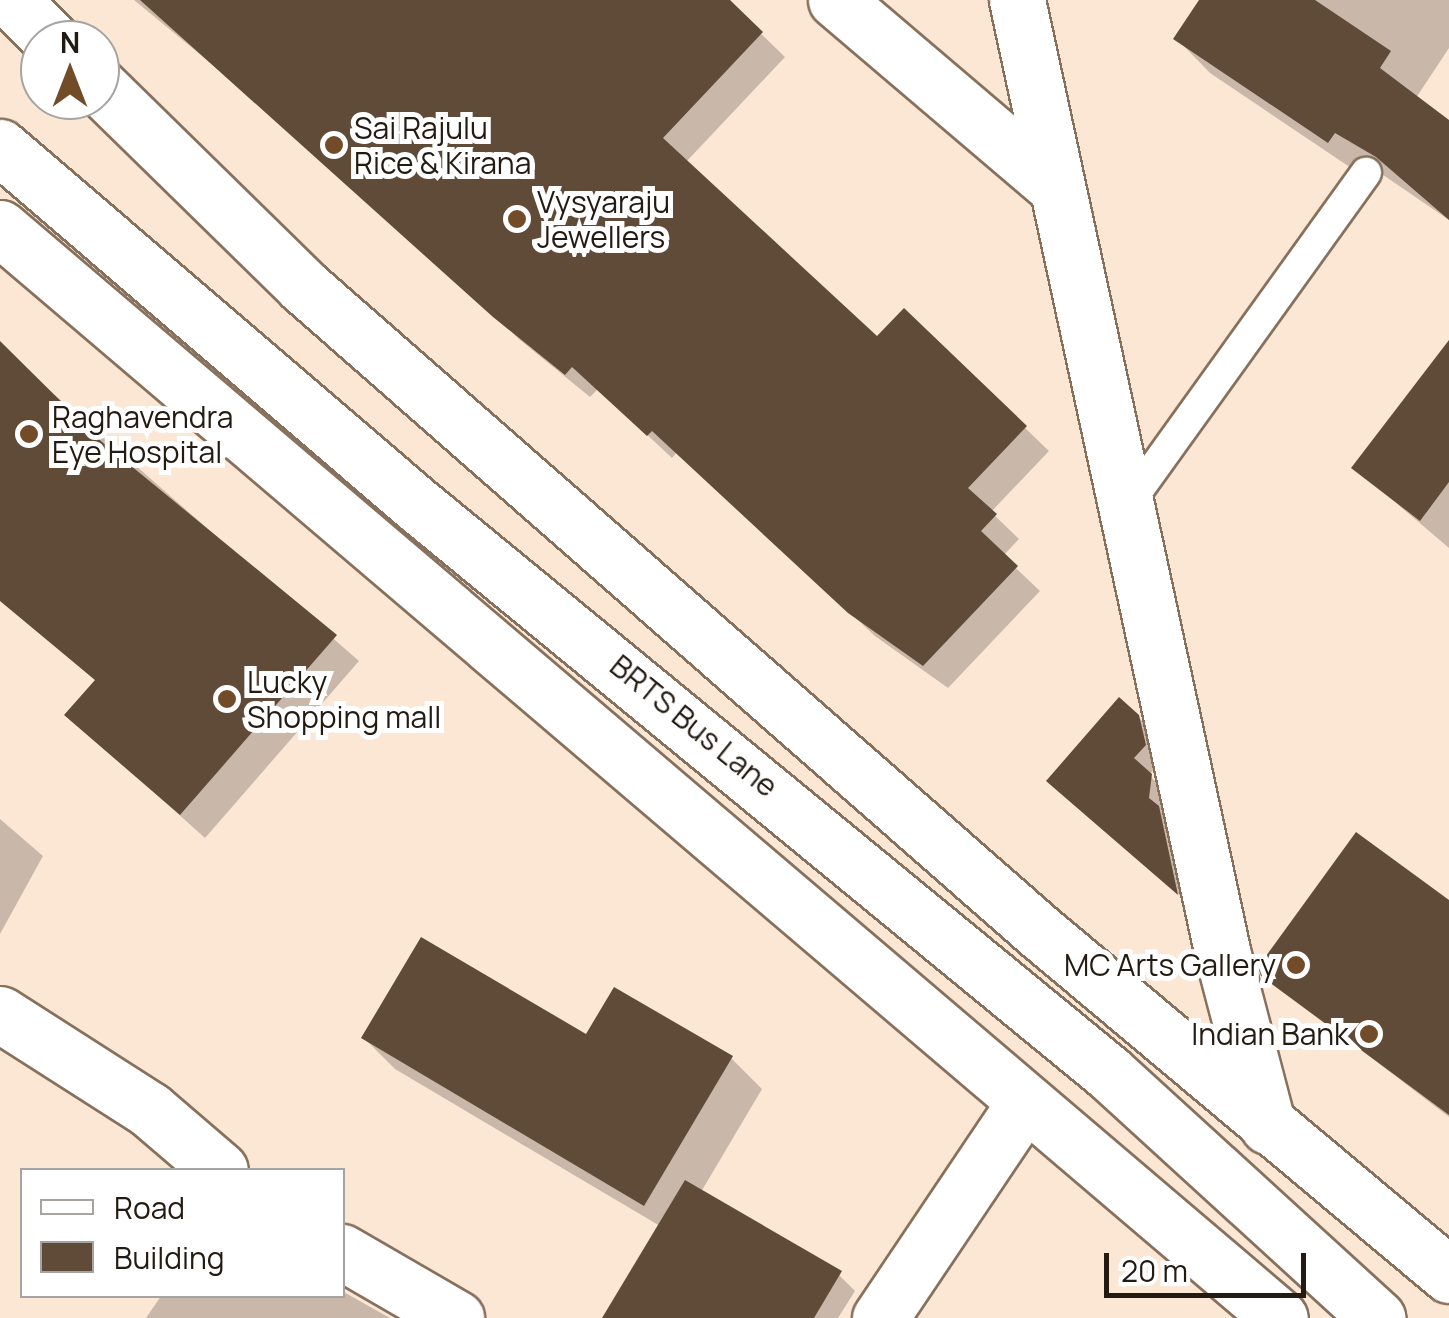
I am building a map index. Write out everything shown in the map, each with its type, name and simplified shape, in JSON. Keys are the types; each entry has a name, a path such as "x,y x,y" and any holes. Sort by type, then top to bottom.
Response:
{"main road":[{"path":"11,0 32,20"},
{"path":"836,0 1052,184"},
{"path":"1031,11 1052,184 1268,1126"},
{"path":"120,108 302,286 1268,1126 1449,1275"},
{"name":"BRTS Bus Lane","path":"0,147 415,502 1108,1072 1377,1318"},
{"path":"0,228 1280,1318"},
{"path":"0,1014 150,1110 218,1168"},
{"path":"880,1318 1025,1102"},
{"path":"345,1254 456,1318"}],"lane":[{"path":"1128,504 1366,173"}],"building":[{"path":"140,0 730,0 763,32 663,138 877,336 904,308 1027,426 968,488 997,514 981,531 1018,566 923,666 848,613 652,431 647,436 572,367 565,375 493,317"},
{"path":"1199,0 1315,0 1391,51 1380,68 1449,120 1449,220 1376,157 1335,133 1328,143 1173,39"},
{"path":"1449,340 1449,482 1420,521 1351,468"},
{"path":"0,341 102,442 337,635 180,815 64,715 95,680 0,601"},
{"path":"1119,697 1139,715 1146,745 1134,758 1152,774 1149,798 1159,806 1178,895 1046,781"},
{"path":"1356,832 1449,900 1449,1115 1261,976 1258,967"},
{"path":"421,937 586,1034 614,987 733,1056 644,1206 361,1038"},
{"path":"685,1180 842,1271 814,1318 602,1318"}],"place":[{"name":"Sai Rajulu Rice & Kirana","path":"334,145"},
{"name":"Vysyaraju Jewellers","path":"517,219"},
{"name":"Raghavendra Eye Hospital","path":"29,434"},
{"name":"Lucky Shopping mall","path":"227,699"},
{"name":"MC Arts Gallery","path":"1296,965"},
{"name":"Indian Bank","path":"1369,1034"}]}
